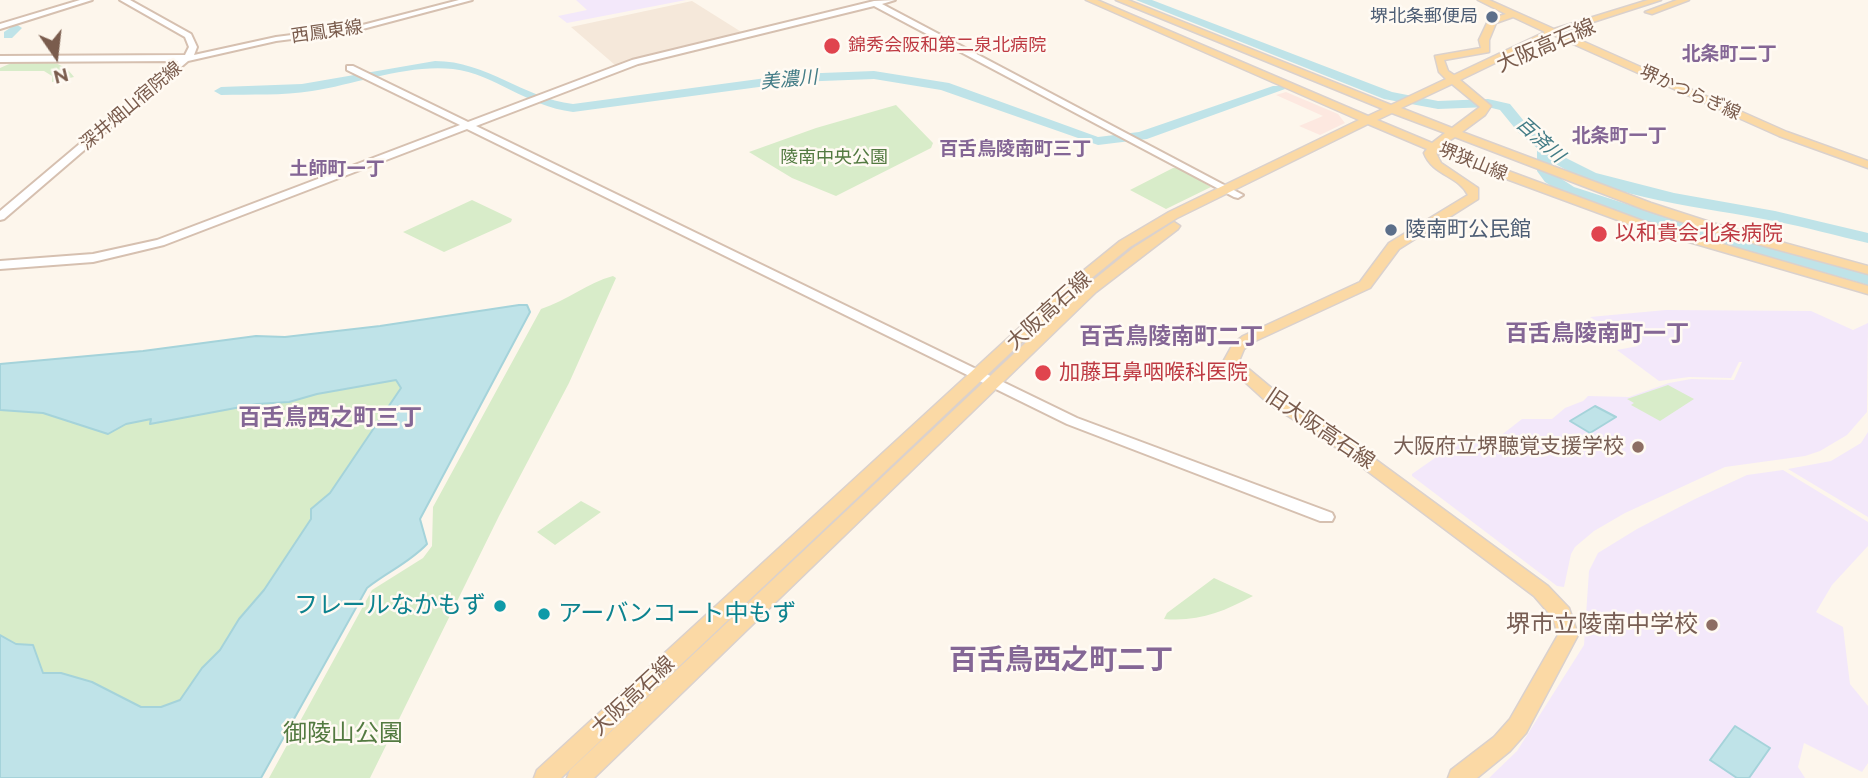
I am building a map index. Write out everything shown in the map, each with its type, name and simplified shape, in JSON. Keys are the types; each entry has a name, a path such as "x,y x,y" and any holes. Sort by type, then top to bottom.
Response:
{"main road":[{"name":"堺狭山線","path":"1090,0 1375,122 1576,202 1721,248 1868,290"},
{"name":"堺狭山線","path":"1119,0 1410,104 1453,133 1554,171 1693,221 1867,270"},
{"path":"1482,0 1514,14"},
{"name":"大阪高石線","path":"545,778 985,379 1133,255 1232,191 1457,81 1557,34 1655,0"},
{"name":"大阪高石線","path":"1557,34 1672,0"},
{"path":"1639,10 1655,12 1658,8 1685,0"},
{"path":"1434,146 1481,113 1484,103 1444,72 1438,58 1486,50 1484,40 1492,21 1514,14"},
{"name":"堺かつらぎ線","path":"1514,14 1783,134 1868,165"},
{"name":"旧大阪高石線","path":"1434,146 1430,153 1432,160 1470,186 1474,197 1394,246 1365,285 1248,339 1238,347 1231,362 1239,372 1275,400 1332,436 1503,561 1541,592 1562,614 1568,635 1518,726 1502,744 1459,778"},
{"name":"大阪高石線","path":"578,778 985,379"}],"street":[{"path":"0,27 88,0"},
{"name":"深井畑山宿院線","path":"0,217 187,59 193,47 188,36 124,0"},
{"name":"西鳳東線","path":"0,60 187,59 276,39 355,29 468,0"},
{"path":"0,265 93,257 160,243 635,62 872,2 891,0"},
{"path":"872,2 1232,191"},
{"path":"350,68 985,379 1098,431 1326,517"}],"shaded area":[{"path":"576,0 686,0 567,23 558,16 587,10"},
{"path":"692,1 743,33 615,65 571,27"},
{"path":"1286,92 1338,114 1345,123 1320,135 1299,126 1323,116 1276,95"},
{"name":"大阪府立堺聴覚支援学校","path":"1666,310 1811,311 1853,330 1868,323 1867,412 1847,435 1820,451 1805,456 1725,467 1625,513 1594,531 1575,547 1564,587 1557,586 1412,476 1455,444 1465,440 1495,440 1522,419 1552,419 1565,408 1583,401 1588,396 1629,397 1669,383 1691,379 1734,380 1742,362 1739,362 1731,378 1689,377 1659,381 1617,350 1638,346 1590,317"},
{"path":"1868,432 1868,517 1788,469 1831,461 1861,443"},
{"name":"堺市立陵南中学校","path":"1783,470 1868,522 1868,546 1832,585 1816,612 1843,627 1850,684 1868,706 1868,763 1862,772 1804,743 1798,767 1805,778 1489,778 1517,751 1584,645 1589,571 1598,553 1637,529 1747,475"}],"green space":[{"path":"16,61 55,63 74,77 52,82 52,76 44,71 0,71 0,68"},
{"name":"陵南中央公園","path":"896,105 933,143 931,148 836,196 792,178 749,152 816,128"},
{"path":"1173,168 1179,168 1211,187 1166,209 1130,190"},
{"path":"472,200 512,219 511,222 444,252 403,232"},
{"name":"御陵山公園","path":"613,276 616,278 569,383 499,516 370,778 269,778 372,590 423,558 432,546 433,507 541,309"},
{"path":"397,380 400,393 330,493 311,509 311,519 264,590 239,619 220,650 202,668 180,700 161,707 141,707 92,682 61,673 42,673 33,646 16,644 0,635 0,410 43,413 108,434 126,424 152,419 151,424 257,404 289,402 317,394"},
{"path":"1668,385 1694,399 1660,421 1631,405 1634,403 1627,399"},
{"path":"581,501 601,512 555,545 537,532"},
{"path":"1214,578 1253,596 1210,615 1164,619 1167,613"}],"water":[{"path":"527,305 530,312 420,519 427,544 413,557 367,588 261,778 0,778 0,635 16,644 33,645 43,673 61,673 92,682 141,707 161,707 180,700 202,668 220,650 239,619 264,590 311,519 311,509 330,493 401,388 396,380 317,394 289,402 257,404 150,424 151,419 126,424 108,434 43,413 0,410 0,364 143,351 256,336 285,337"},
{"path":"1595,406 1616,417 1590,433 1570,421"},
{"path":"1735,726 1770,748 1749,778 1737,778 1710,760"}],"waterway":[{"name":"百済川","path":"1142,0 1389,96 1438,105 1488,103 1505,107 1523,129 1544,147"},
{"path":"8,35 16,28"},
{"name":"美濃川","path":"221,91 302,89 400,69 451,65 482,73 541,101 573,108 796,78 874,75 944,86 1098,141 1142,136 1278,89"},
{"name":"百済川","path":"1544,147 1559,160 1590,176 1673,198 1775,216 1868,238"},
{"path":"1544,147 1545,171 1551,179 1568,190 1636,213 1868,280"}],"place":[{"name":"堺北条郵便局","path":"1492,17"},
{"name":"錦秀会阪和第二泉北病院","path":"832,46"},
{"name":"陵南町公民館","path":"1391,230"},
{"name":"以和貴会北条病院","path":"1599,234"},
{"name":"加藤耳鼻咽喉科医院","path":"1043,373"},
{"name":"大阪府立堺聴覚支援学校","path":"1638,447"},
{"name":"フレールなかもず","path":"500,606"},
{"name":"アーバンコート中もず","path":"544,614"},
{"name":"堺市立陵南中学校","path":"1712,625"}],"district":[{"name":"北条町二丁","path":"1729,54"},
{"name":"北条町一丁","path":"1619,136"},
{"name":"百舌鳥陵南町三丁","path":"1015,149"},
{"name":"土師町一丁","path":"337,169"},
{"name":"百舌鳥陵南町一丁","path":"1597,334"},
{"name":"百舌鳥陵南町二丁","path":"1171,337"},
{"name":"百舌鳥西之町三丁","path":"330,418"},
{"name":"百舌鳥西之町二丁","path":"1061,661"}]}
